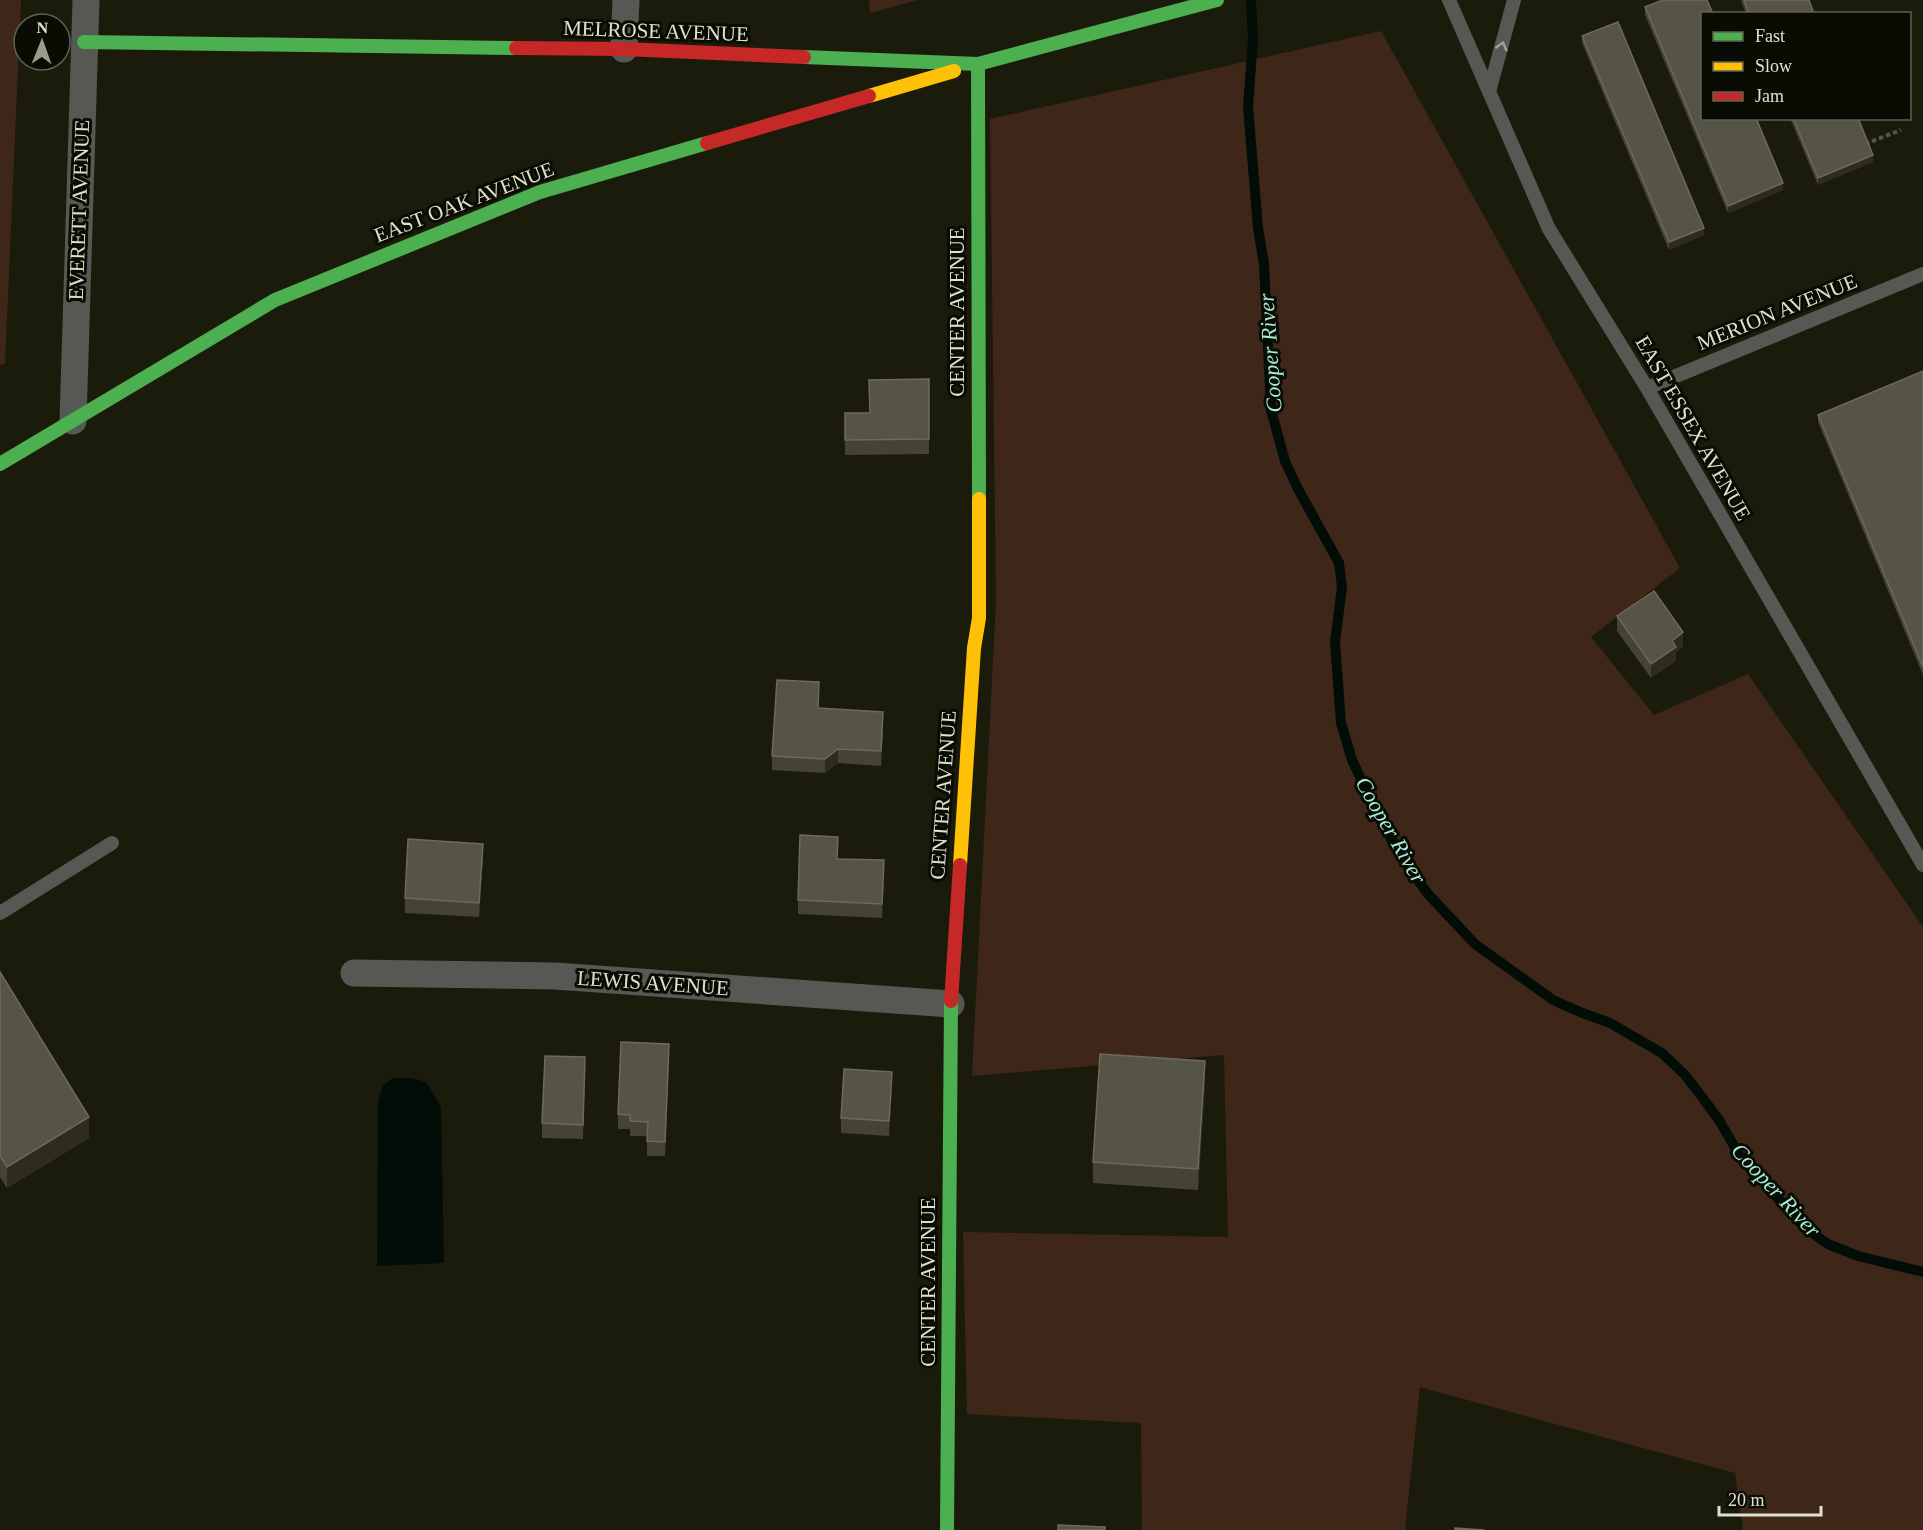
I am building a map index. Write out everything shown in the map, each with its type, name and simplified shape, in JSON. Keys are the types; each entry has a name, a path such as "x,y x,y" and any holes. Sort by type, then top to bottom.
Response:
{"street":[{"name":"EVERETT AVENUE","path":"73,421 86,0"},
{"path":"624,49 626,0"},
{"name":"MELROSE AVENUE","path":"84,42 624,49 978,64 1212,1"},
{"name":"EAST OAK AVENUE","path":"0,464 275,300 540,192 978,64"},
{"name":"CENTER AVENUE","path":"947,1530 951,1004 973,659 979,618 978,64"},
{"name":"LEWIS AVENUE","path":"354,973 555,976 951,1004"}],"lane":[{"name":"EAST ESSEX AVENUE","path":"1449,0 1549,229 1647,388 1923,865"},
{"path":"1489,92 1514,0"},
{"name":"MERION AVENUE","path":"1647,388 1923,274"},
{"path":"0,913 112,843"}],"path":[{"path":"1858,148 1901,130"}],"shaded area":[{"path":"0,0 21,0 20,12 12,12 12,72 18,72 5,364 0,365"},
{"path":"869,0 918,0 870,13"},
{"path":"1381,31 1680,568 1591,637 1654,715 1748,674 1923,927 1923,1530 1743,1530 1735,1473 1420,1387 1405,1530 1142,1530 1141,1423 967,1414 963,1232 1228,1237 1224,1055 972,1076 996,601 990,119"},
{"path":"394,1078 411,1078 426,1082 441,1107 444,1263 377,1266 378,1101 383,1085"}],"building":[{"path":"1663,0 1707,0 1712,12 1701,12 1701,120 1757,120 1783,183 1728,206 1645,7"},
{"path":"1744,0 1809,0 1813,12 1748,12"},
{"path":"1618,22 1704,228 1669,242 1582,36"},
{"path":"1794,120 1859,120 1873,155 1818,178"},
{"path":"1923,371 1923,667 1818,415"},
{"path":"929,379 929,439 845,440 845,413 870,413 869,380"},
{"path":"1654,591 1683,632 1672,641 1676,647 1651,664 1617,616"},
{"path":"777,680 819,682 818,708 883,712 881,751 838,749 825,759 772,756"},
{"path":"800,835 838,837 837,859 884,860 882,904 798,900"},
{"path":"408,839 483,844 479,903 405,898"},
{"path":"0,972 89,1117 7,1167 0,1156"},
{"path":"621,1042 669,1044 665,1142 647,1141 648,1122 630,1121 630,1115 618,1114"},
{"path":"1100,1054 1205,1061 1198,1169 1093,1162"},
{"path":"545,1056 585,1057 583,1125 542,1123"},
{"path":"844,1069 892,1072 889,1121 841,1118"},
{"path":"1058,1525 1105,1527 1105,1530 1058,1530"},
{"path":"1455,1528 1484,1530 1455,1530"}],"waterway":[{"name":"Cooper River","path":"1251,0 1253,39 1248,107 1258,228 1264,264 1271,410 1285,461 1339,563 1342,587 1335,642 1341,723 1352,760 1381,821 1404,861 1428,894 1475,944 1553,1000 1610,1023 1662,1053 1685,1075 1719,1120 1741,1158 1805,1228 1828,1244 1858,1256 1923,1272"}],"traffic: fast":[{"path":"804,57 978,64 1217,0"},
{"path":"84,42 516,48"},
{"path":"978,64 979,499"},
{"path":"0,464 275,300 540,192 707,143"},
{"path":"947,1530 951,1001"}],"traffic: slow":[{"path":"869,96 954,71"},
{"path":"960,865 974,648 979,618 979,499"}],"traffic: jam":[{"path":"516,48 624,49 804,57"},
{"path":"707,143 869,96"},
{"path":"951,1001 960,865"}]}
